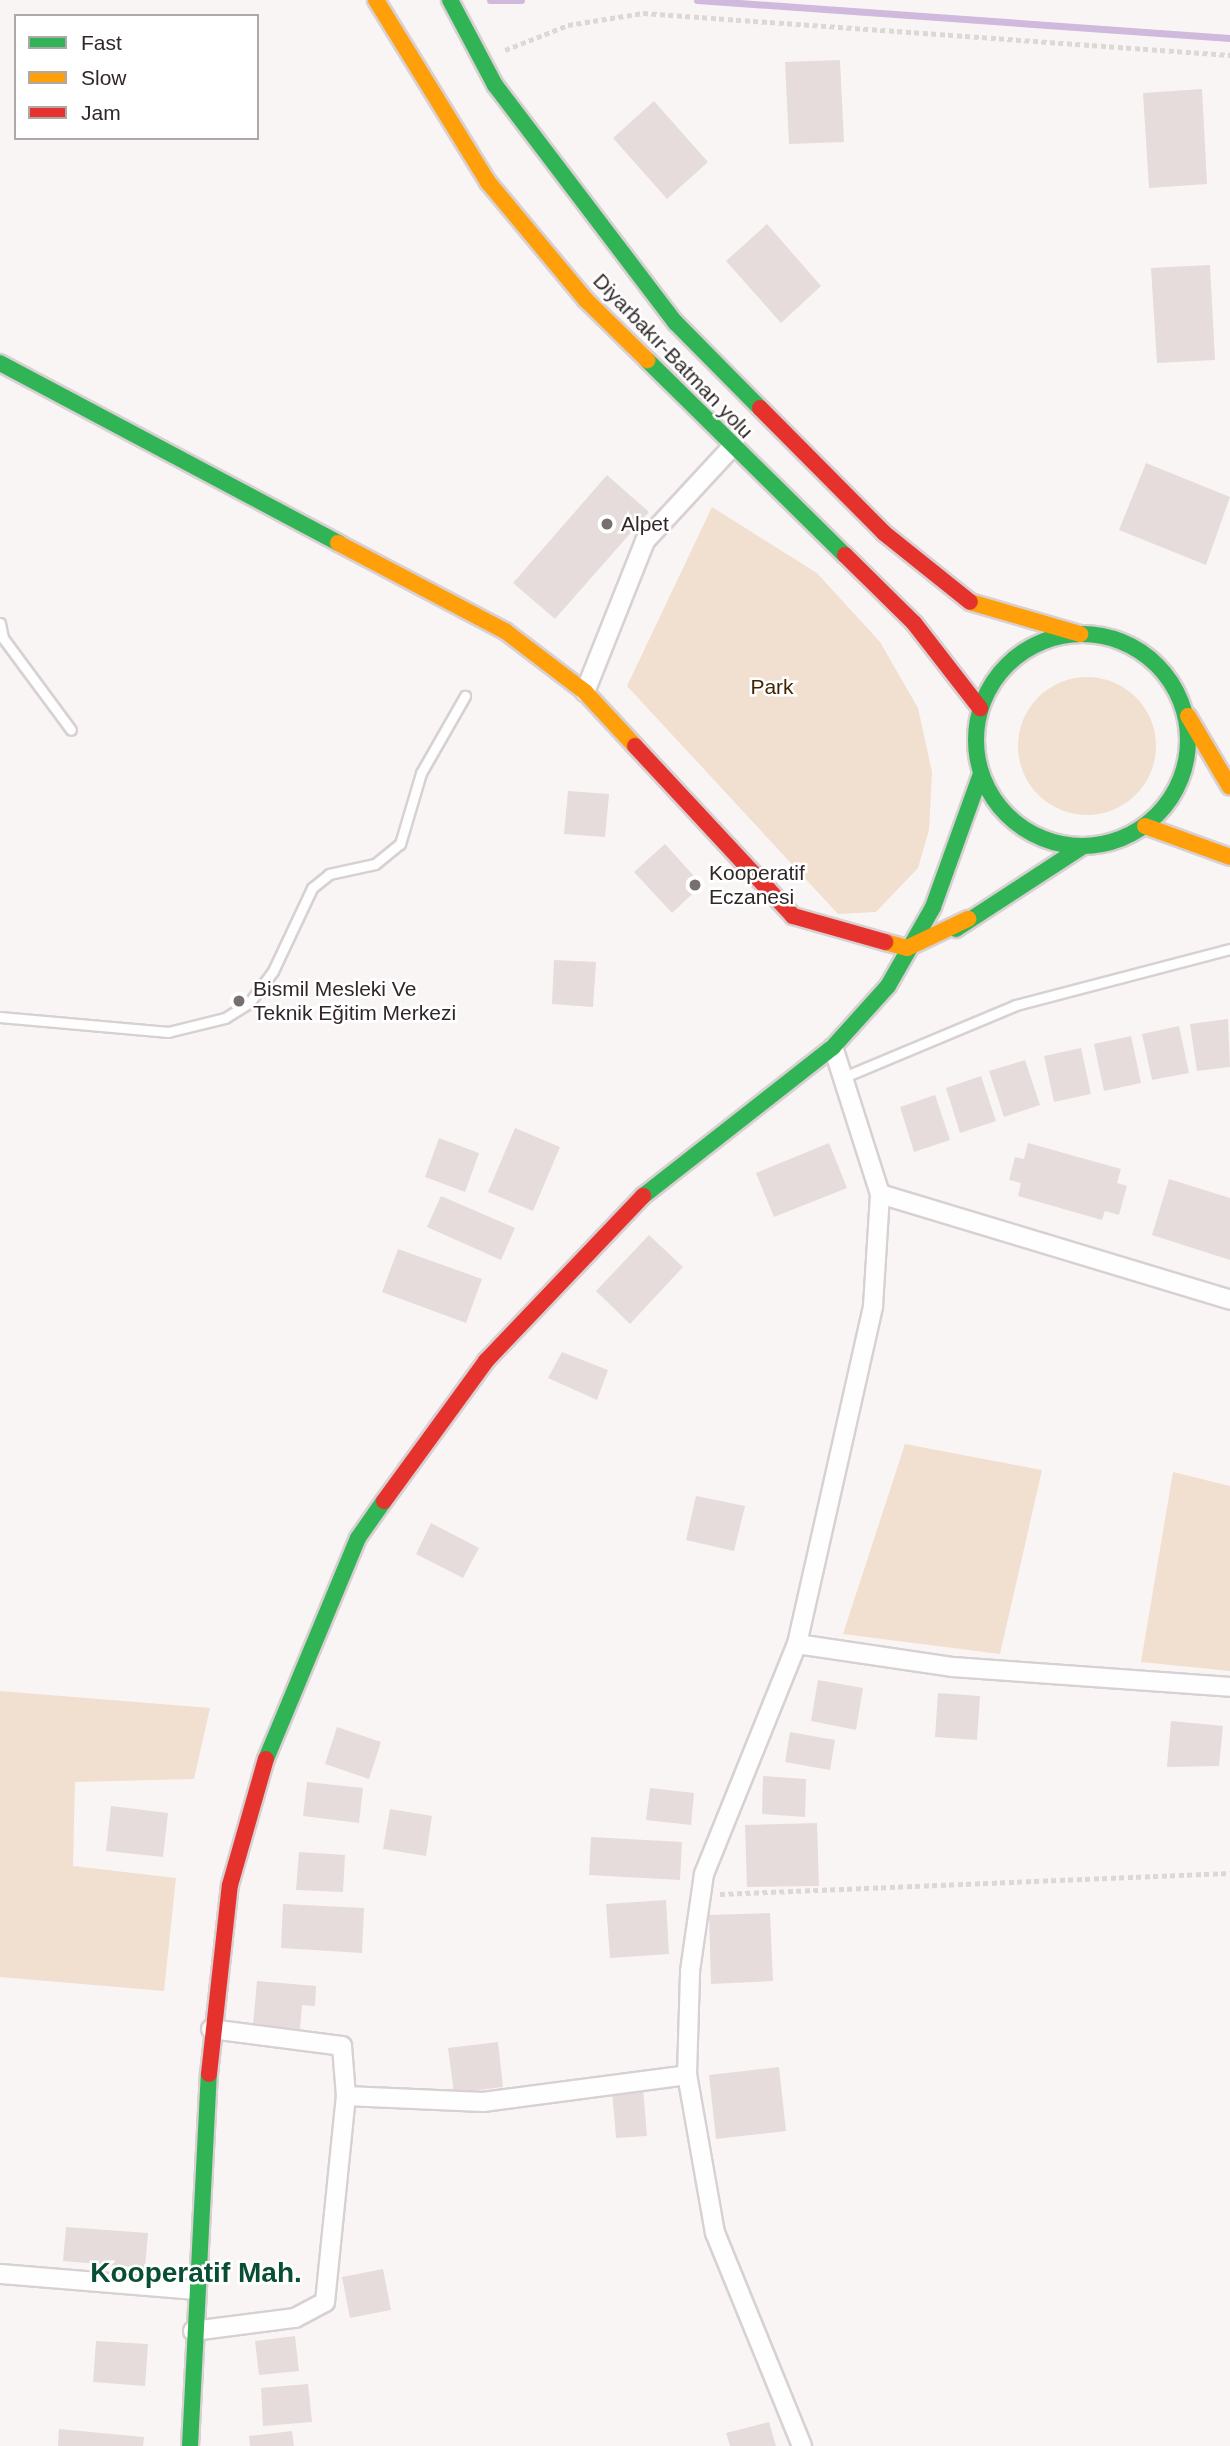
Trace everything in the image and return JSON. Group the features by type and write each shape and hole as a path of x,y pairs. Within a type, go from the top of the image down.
{"main road":[{"name":"Diyarbakır-Batman yolu","path":"376,0 488,182 586,300 732,447 915,623 980,708"},
{"name":"Diyarbakır-Batman yolu","path":"450,0 483,62 675,322 884,533 977,608 1080,634"},
{"path":"0,363 505,631 585,692 793,916 907,948 968,919 1083,847"},
{"path":"1182,706 1188,739 1183,772 1168,802 1145,826 1116,841 1083,847 1050,842 1020,827 996,803 981,774 975,741 980,708 995,678 1018,654 1048,639 1080,634 1114,639 1143,653 1167,677 1230,787"},
{"path":"888,986 907,948 933,907 981,774"},
{"path":"1145,826 1230,857"},
{"path":"190,2446 193,2290 211,2028 230,1885 271,1741 358,1538 486,1361 567,1270 662,1177 833,1048 888,986 968,919"}],"street":[{"path":"585,692 645,541 732,447"},
{"path":"802,2446 715,2233 687,2074 690,1971 701,1894 745,1765 797,1644 873,1306 880,1194 833,1048"},
{"path":"880,1194 1230,1300"},
{"path":"797,1644 953,1667 1230,1687"},
{"path":"192,2331 295,2318 326,2302 346,2096 342,2046 211,2028"},
{"path":"346,2096 484,2102 687,2074"},
{"path":"0,2274 193,2290"}],"lane":[{"path":"0,623 2,639 71,730"},
{"path":"0,1017 168,1031 215,1021 249,1003 273,971 312,888 329,874 375,864 400,844 421,773 465,696"},
{"path":"844,1077 1016,1005 1230,948"}],"path":[{"path":"483,62 542,33 643,13 1230,55"},
{"path":"701,1894 815,1895 1230,1872"}],"green space":[{"name":"Park","path":"712,507 817,573 880,642 918,708 932,772 929,830 918,868 876,912 838,914 627,686"},
{"path":"1087,677 1114,682 1136,697 1151,719 1156,746 1151,773 1136,795 1114,810 1087,815 1060,810 1038,795 1023,773 1018,746 1023,719 1038,697 1060,682"},
{"path":"905,1444 1042,1470 1000,1654 843,1634"},
{"path":"1173,1472 1230,1486 1230,1671 1141,1662"},
{"path":"0,1691 210,1708 194,1779 75,1782 73,1866 176,1878 164,1991 0,1977"}],"building":[{"path":"840,60 844,142 789,144 785,62"},
{"path":"1202,89 1207,184 1149,188 1143,93"},
{"path":"654,101 708,162 667,199 613,138"},
{"path":"767,224 821,286 781,323 726,261"},
{"path":"1210,265 1215,360 1157,363 1151,268"},
{"path":"1146,463 1230,497 1206,565 1119,530"},
{"path":"607,475 649,512 555,619 513,583"},
{"path":"568,791 609,794 605,837 564,834"},
{"path":"665,844 702,885 672,913 634,872"},
{"path":"554,960 596,962 593,1007 552,1004"},
{"path":"1228,1019 1230,1067 1197,1071 1190,1024"},
{"path":"1179,1026 1189,1073 1152,1080 1142,1034"},
{"path":"1131,1036 1141,1083 1104,1091 1094,1044"},
{"path":"1081,1048 1091,1094 1054,1102 1044,1056"},
{"path":"1025,1060 1040,1105 1004,1117 989,1071"},
{"path":"981,1076 996,1121 960,1133 946,1088"},
{"path":"935,1095 950,1140 914,1152 900,1107"},
{"path":"515,1128 560,1147 533,1211 488,1192"},
{"path":"439,1138 479,1153 465,1192 425,1177"},
{"path":"829,1143 847,1188 774,1217 756,1173"},
{"path":"1028,1143 1121,1169 1117,1183 1127,1186 1119,1215 1105,1211 1102,1220 1018,1196 1021,1183 1009,1180 1015,1157 1024,1159"},
{"path":"1169,1179 1230,1198 1230,1260 1152,1235"},
{"path":"441,1196 515,1228 501,1260 427,1227"},
{"path":"649,1235 683,1267 630,1324 596,1291"},
{"path":"398,1249 482,1279 466,1323 382,1292"},
{"path":"562,1352 608,1370 597,1400 548,1378"},
{"path":"696,1496 745,1506 734,1551 686,1540"},
{"path":"431,1523 479,1548 463,1578 416,1554"},
{"path":"818,1680 863,1688 856,1730 811,1721"},
{"path":"938,1693 980,1696 977,1740 935,1737"},
{"path":"1171,1721 1223,1726 1219,1766 1167,1767"},
{"path":"337,1727 381,1742 369,1779 325,1764"},
{"path":"790,1732 835,1740 830,1770 785,1762"},
{"path":"763,1776 806,1779 805,1817 762,1814"},
{"path":"307,1782 363,1788 359,1823 303,1816"},
{"path":"650,1788 694,1793 691,1825 646,1820"},
{"path":"111,1806 168,1813 163,1857 106,1851"},
{"path":"390,1809 432,1816 426,1856 383,1849"},
{"path":"817,1823 819,1886 747,1887 745,1825"},
{"path":"591,1837 682,1842 680,1880 589,1875"},
{"path":"299,1852 345,1855 343,1892 296,1890"},
{"path":"666,1900 669,1954 610,1958 606,1904"},
{"path":"283,1904 364,1908 362,1953 281,1948"},
{"path":"770,1913 773,1981 711,1984 709,1915"},
{"path":"257,1981 316,1986 315,2006 302,2005 300,2029 253,2025"},
{"path":"498,2042 503,2087 454,2093 448,2048"},
{"path":"779,2067 786,2131 716,2139 709,2075"},
{"path":"643,2088 647,2136 616,2138 612,2091"},
{"path":"66,2227 148,2233 145,2268 63,2261"},
{"path":"383,2269 391,2310 350,2318 342,2277"},
{"path":"295,2336 299,2371 259,2375 255,2341"},
{"path":"96,2341 148,2344 145,2386 93,2382"},
{"path":"308,2384 312,2422 263,2426 261,2388"},
{"path":"769,2422 776,2446 730,2446 726,2433"},
{"path":"59,2429 144,2437 143,2446 58,2446"},
{"path":"292,2431 294,2446 250,2446 249,2436"}],"waterway":[{"path":"490,0 521,0"},
{"path":"697,0 1230,38"}],"traffic: fast":[{"path":"450,0 495,85 675,322 760,408"},
{"path":"647,360 845,555"},
{"path":"0,363 338,543"},
{"path":"1082,634 1122,643 1141,652 1157,665 1170,681 1179,700 1188,740 1179,780 1170,799 1157,815 1141,828 1122,837 1082,846 1042,837 1023,828 1007,815 994,799 985,780 976,740 985,700 994,681 1007,665 1023,652 1042,643 1082,634"},
{"path":"643,1196 833,1047 888,986 933,907 981,774"},
{"path":"956,929 1082,847"},
{"path":"266,1759 358,1538 384,1501"},
{"path":"190,2446 209,2074"}],"traffic: slow":[{"path":"376,0 488,182 586,300 647,360"},
{"path":"338,543 505,631 585,692 635,746"},
{"path":"970,602 1080,634"},
{"path":"1188,716 1230,787"},
{"path":"1145,826 1230,857"},
{"path":"885,942 907,948 968,919"}],"traffic: jam":[{"path":"760,408 884,533 970,602"},
{"path":"845,555 914,623 980,708"},
{"path":"635,746 793,916 885,942"},
{"path":"384,1501 486,1361 643,1196"},
{"path":"209,2074 230,1885 266,1759"}],"place":[{"name":"Alpet","path":"607,524"},
{"name":"Kooperatif Eczanesi","path":"695,885"},
{"name":"Bismil Mesleki Ve Teknik Eğitim Merkezi","path":"239,1001"}],"district":[{"name":"Kooperatif Mah.","path":"196,2273"}]}
